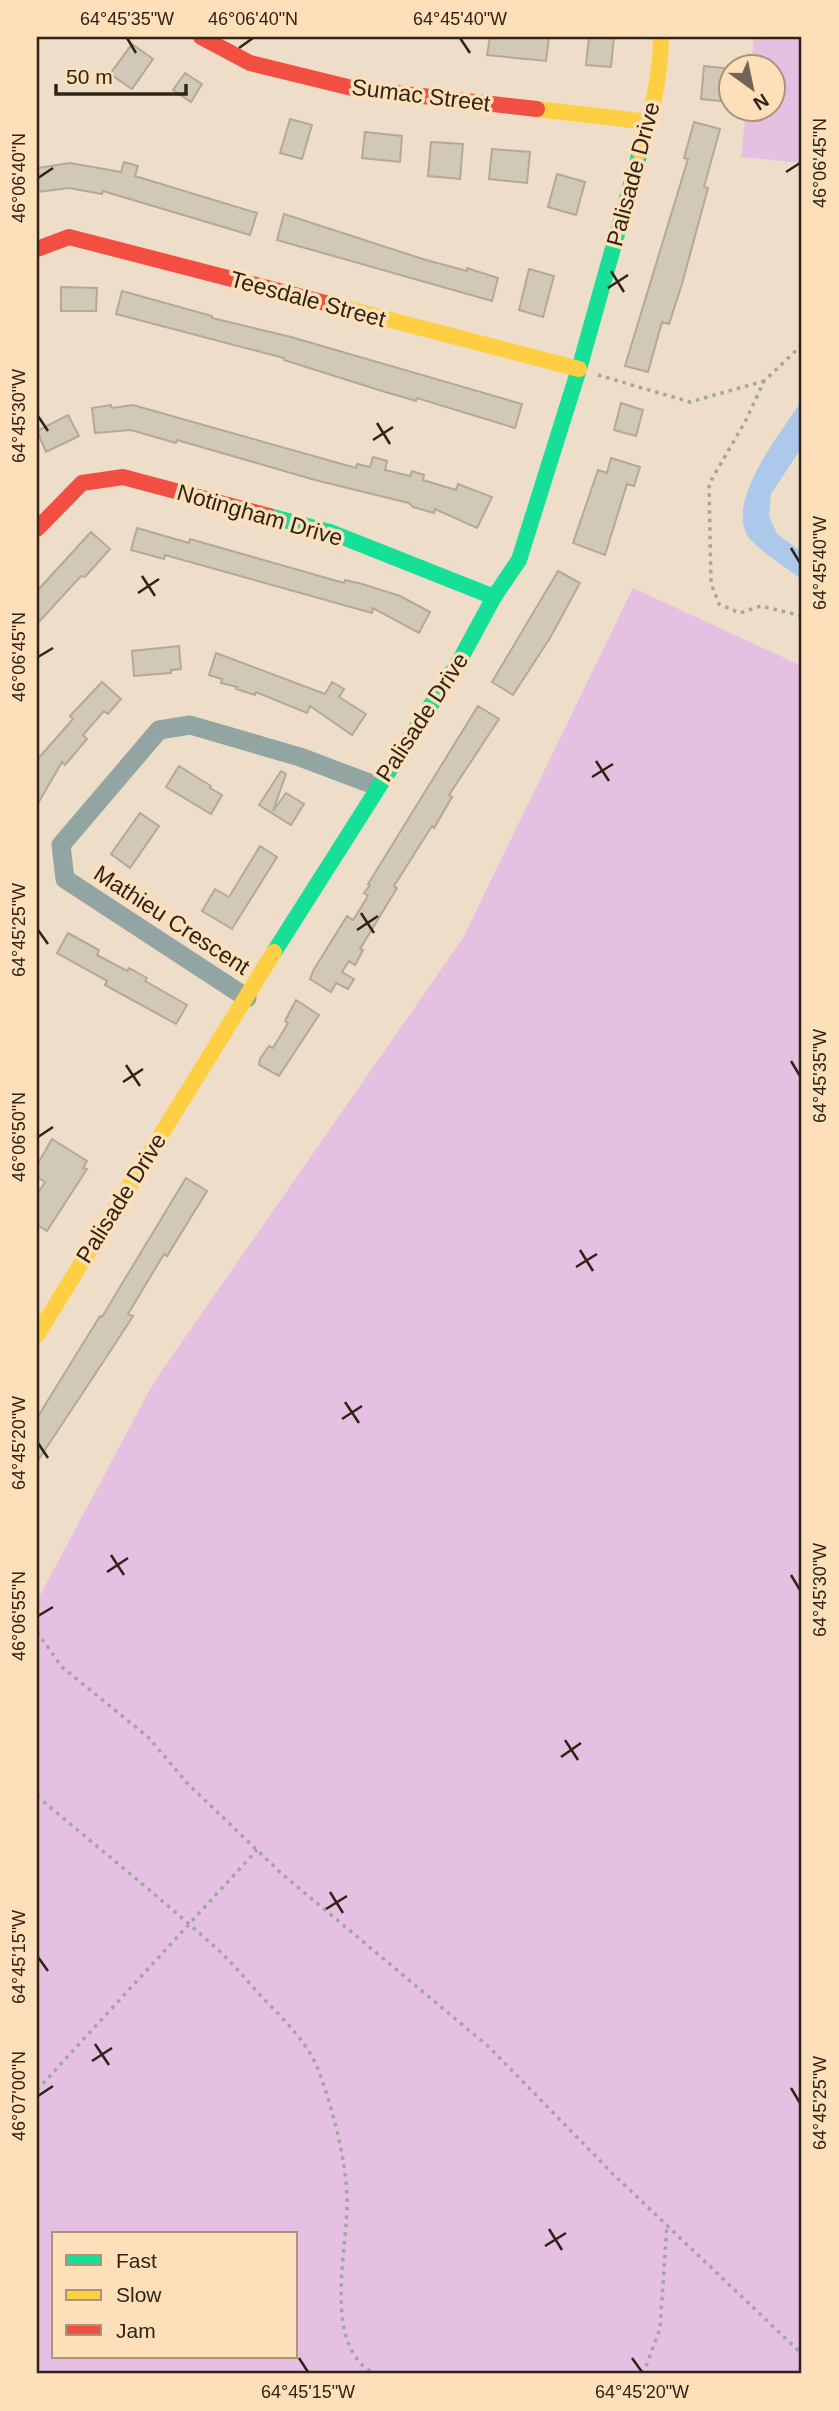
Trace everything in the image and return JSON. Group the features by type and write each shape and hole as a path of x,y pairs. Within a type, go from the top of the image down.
{"street":[{"name":"Sumac Street","path":"201,37 250,63 352,88 649,122"},
{"name":"Palisade Drive","path":"37,1335 377,786 462,656 494,597 519,560 579,369 649,122 661,60 661,37"},
{"name":"Teesdale Street","path":"37,249 69,237 579,369"},
{"name":"Notingham Drive","path":"37,529 82,483 123,477 330,532 494,597"},
{"name":"Mathieu Crescent","path":"247,998 65,879 61,845 159,730 180,726 190,725 300,757 377,786"}],"path":[{"path":"802,345 764,381 746,420 709,484 710,583 719,604 740,613 761,607 802,616"},
{"path":"579,369 690,402 764,381"},
{"path":"37,1632 62,1667 148,1737 188,1784 281,1873 489,2047 614,2175 802,2354"},
{"path":"37,1796 216,1948 293,2029 307,2048 321,2075 341,2150 347,2196 341,2315 345,2335 354,2356 375,2374"},
{"path":"37,2090 257,1850"},
{"path":"643,2374 660,2329 667,2224"}],"shaded area":[{"path":"754,37 802,37 802,163 741,157 745,122 786,122 786,52 752,52"},
{"path":"633,588 802,666 802,2374 37,2374 37,1981 41,1976 37,1971 37,1601 154,1382 463,938"}],"water":[{"path":"802,400 802,447 771,494 769,516 777,534 802,552 802,580 751,540 743,520 744,502 759,465"}],"building":[{"path":"490,37 549,37 546,61 487,55"},
{"path":"589,37 614,37 611,67 586,65"},
{"path":"132,44 153,59 132,89 110,74"},
{"path":"704,66 716,67 716,101 701,99"},
{"path":"185,73 202,84 191,102 173,90"},
{"path":"290,119 312,125 302,159 280,153"},
{"path":"694,122 720,129 704,187 708,188 682,284 669,324 662,322 648,372 625,366 688,159 684,158"},
{"path":"365,132 402,136 400,162 362,158"},
{"path":"431,142 463,144 460,179 428,176"},
{"path":"492,149 530,152 527,183 489,179"},
{"path":"124,162 138,166 135,176 257,213 250,235 103,191 102,194 69,188 37,192 37,168 70,163 121,172"},
{"path":"557,174 585,182 576,215 548,207"},
{"path":"284,214 426,260 467,271 467,268 498,278 492,301 277,240"},
{"path":"529,269 554,276 543,317 519,310"},
{"path":"61,287 97,288 96,311 61,311"},
{"path":"122,291 522,404 515,428 417,398 416,401 382,391 284,358 116,314"},
{"path":"621,403 643,410 636,436 614,430"},
{"path":"111,405 112,408 133,405 356,468 357,464 370,467 373,457 387,461 385,470 410,476 412,471 424,475 423,480 456,490 458,484 492,497 477,528 435,509 434,513 413,507 409,503 315,480 177,440 176,443 131,430 95,433 92,408"},
{"path":"68,415 79,436 46,452 37,431"},
{"path":"611,458 640,467 634,486 627,484 605,555 573,543 598,470 607,473"},
{"path":"137,528 189,543 190,539 344,583 345,580 362,584 400,596 430,612 419,633 373,608 372,613 165,555 164,559 131,550"},
{"path":"91,532 110,549 37,624 37,591"},
{"path":"558,571 580,583 550,638 513,695 492,682"},
{"path":"179,646 181,669 171,670 171,673 134,676 132,651"},
{"path":"216,653 325,694 332,682 344,689 339,697 366,714 352,735 310,706 307,713 256,692 255,695 221,683 222,679 209,675"},
{"path":"102,682 121,699 108,714 104,711 83,735 87,739 65,765 62,762 37,805 37,760 73,719 70,716"},
{"path":"478,706 499,719 449,795 452,797 434,828 432,826 394,886 397,888 360,949 363,950 355,965 349,961 342,972 354,979 348,989 336,983 331,992 310,979 313,971 347,916 353,920 368,896 364,893 370,885 368,884"},
{"path":"179,766 222,795 211,814 166,787"},
{"path":"281,771 286,774 273,811 286,793 304,804 291,825 259,805"},
{"path":"140,813 159,826 130,868 111,854"},
{"path":"260,846 277,857 232,929 202,911 215,889 229,897"},
{"path":"68,933 99,950 97,955 147,978 145,981 187,1005 176,1024 105,985 107,981 57,953"},
{"path":"296,1000 319,1015 279,1076 259,1065 260,1059 269,1046 273,1048 288,1023 285,1021"},
{"path":"52,1139 87,1161 83,1168 87,1169 47,1231 37,1225 37,1195 45,1182 37,1177 37,1165"},
{"path":"186,1178 207,1191 167,1256 164,1254 128,1314 133,1316 37,1462 37,1418"}],"traffic: fast":[{"path":"274,952 462,656 494,597 519,560 579,369 640,152"},
{"path":"269,516 330,532 494,597"}],"traffic: slow":[{"path":"640,152 655,95 661,37"},
{"path":"537,109 649,122"},
{"path":"337,306 579,369"},
{"path":"37,1335 274,952"}],"traffic: jam":[{"path":"201,37 250,63 352,88 537,109"},
{"path":"37,249 69,237 337,306"},
{"path":"37,529 82,483 123,477 269,516"}]}
